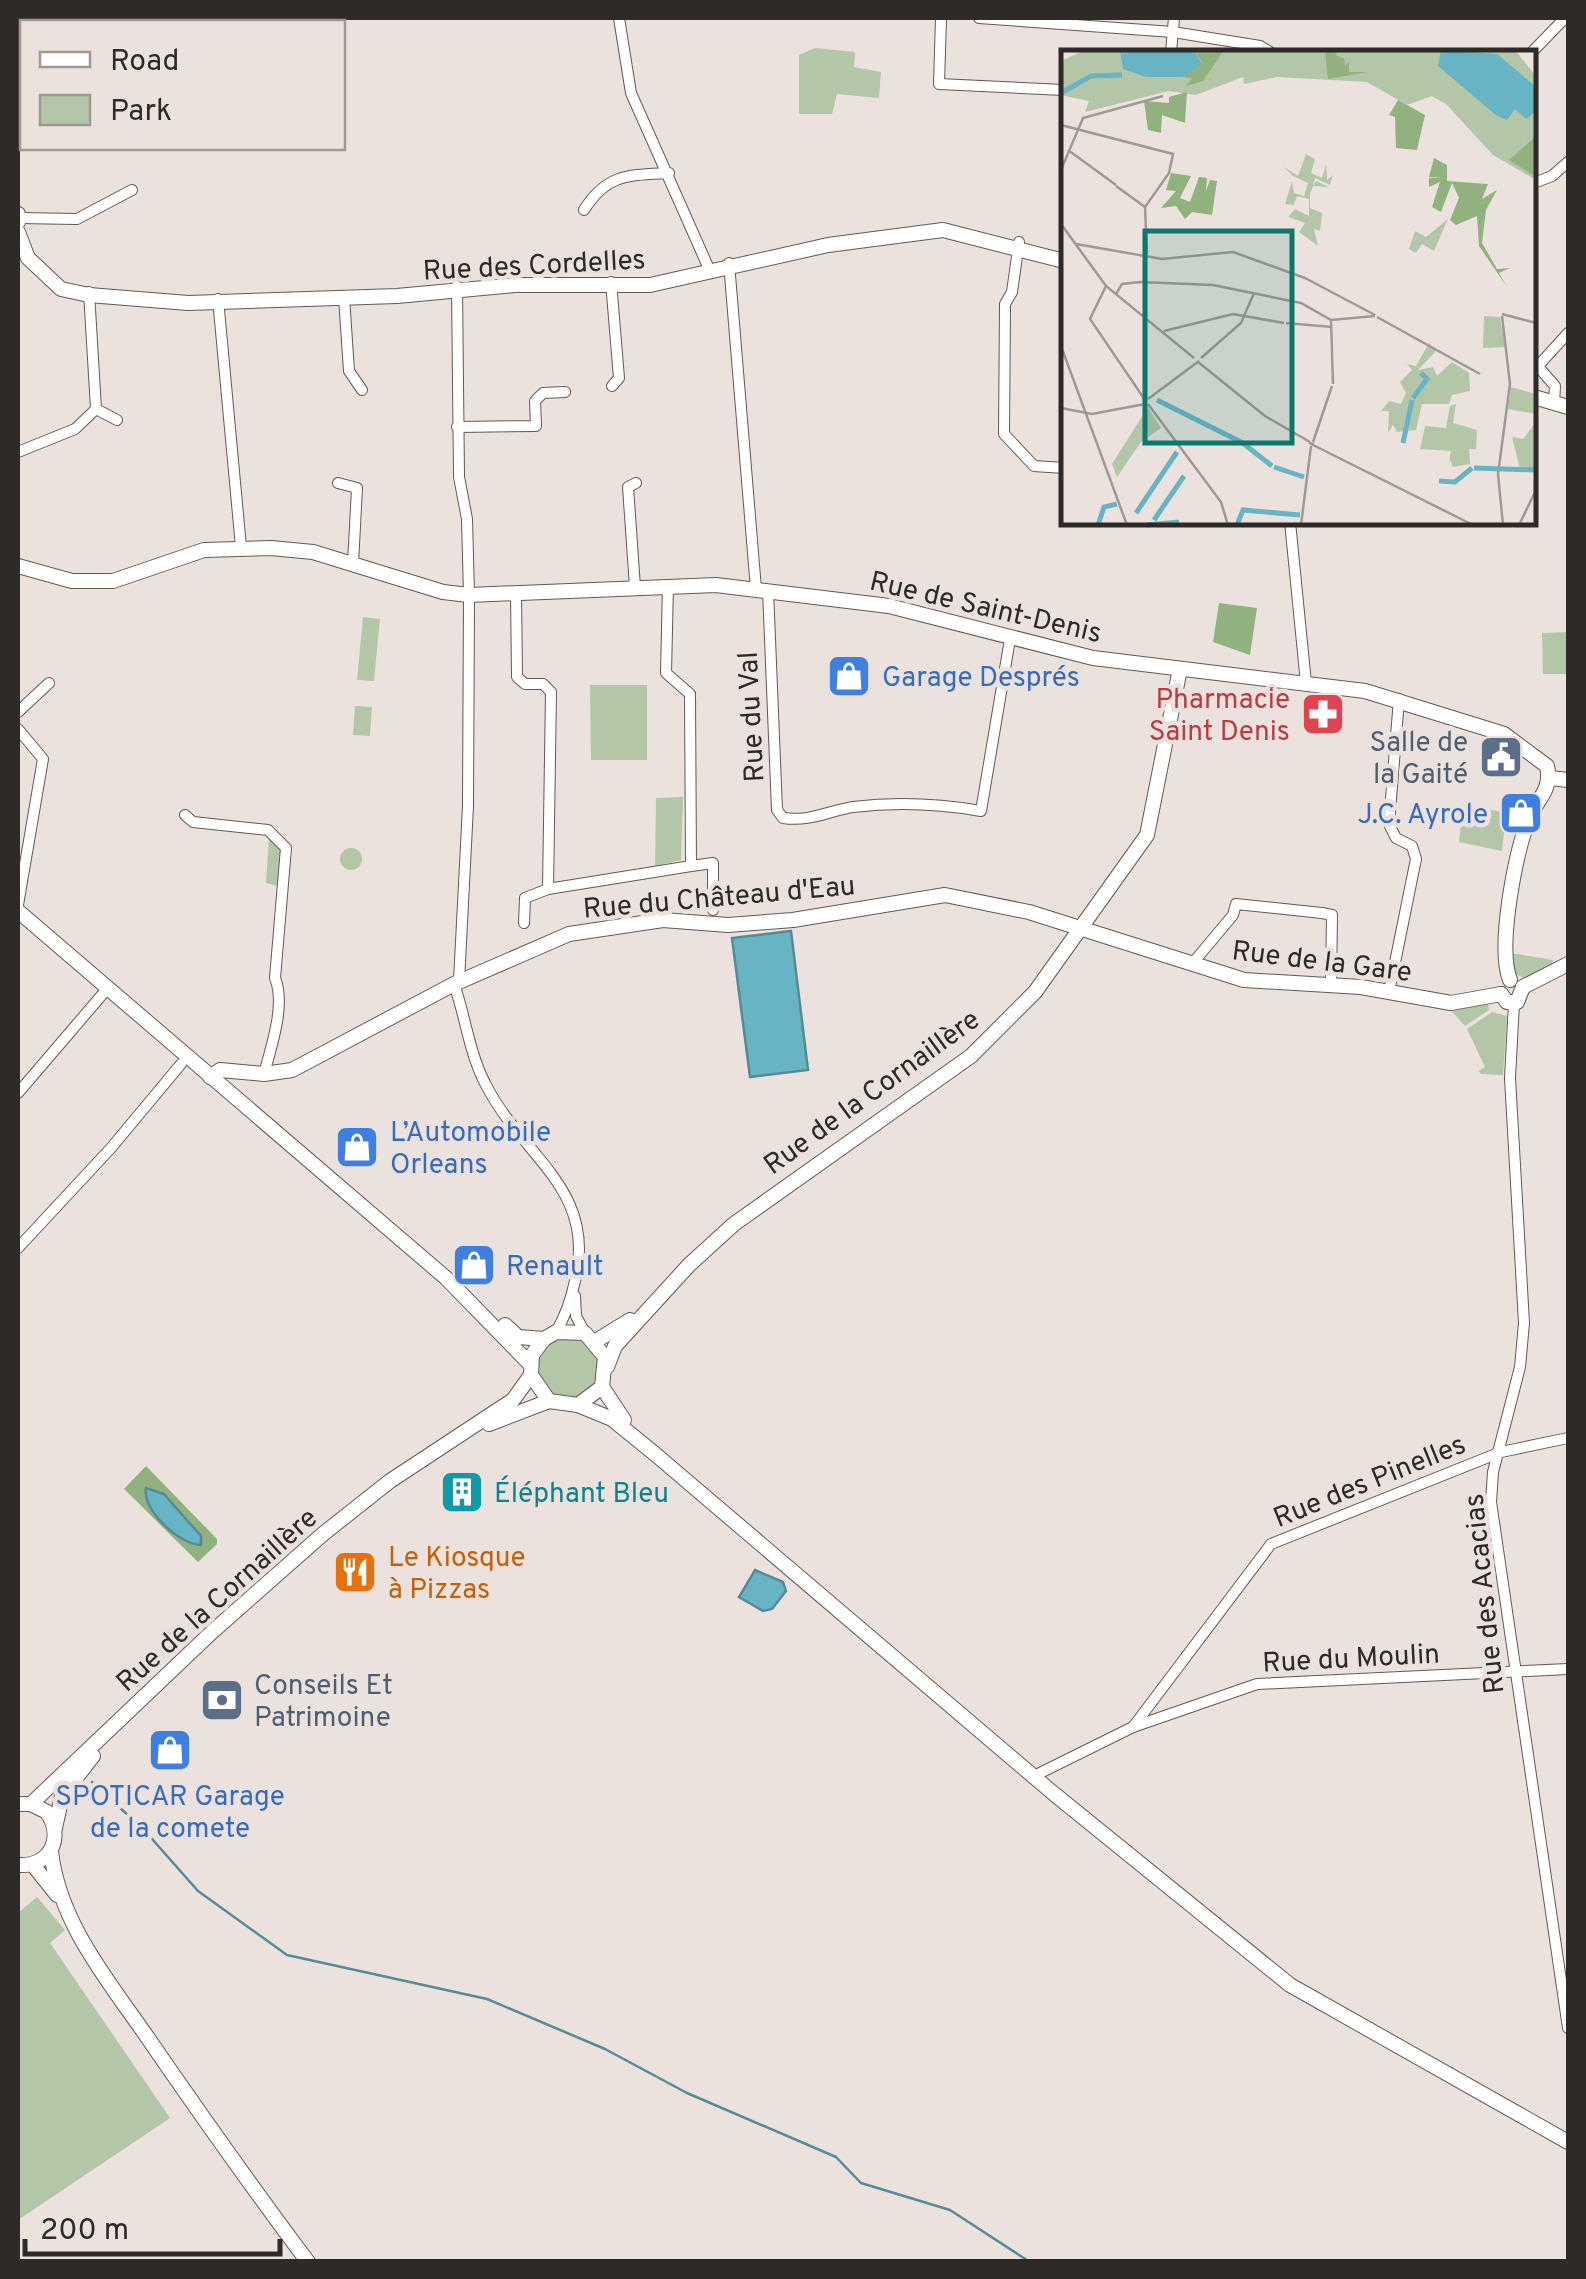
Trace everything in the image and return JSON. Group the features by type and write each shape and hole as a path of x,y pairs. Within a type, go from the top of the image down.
{"street":[{"path":"619,18 631,93 710,272"},
{"path":"941,18 939,84 1061,90"},
{"path":"980,18 1173,32 1267,50"},
{"path":"1171,50 1174,18"},
{"path":"1534,50 1565,18"},
{"path":"1536,182 1552,176 1568,162"},
{"path":"584,210 592,197 620,176 669,173"},
{"path":"18,229 78,219 132,190"},
{"name":"Rue des Cordelles","path":"18,229 50,281 89,293 218,301 516,285 650,284 828,245 943,230 1018,245 1061,260"},
{"path":"1018,245 1012,292 1005,304 1004,434 1034,466 1061,468"},
{"path":"730,265 762,590"},
{"path":"611,283 619,378 612,386"},
{"path":"456,289 458,427 468,595 468,806 456,982 484,1083 575,1212 582,1247 566,1315 527,1357"},
{"path":"18,452 75,429 96,409 89,293"},
{"path":"344,297 349,371 362,390"},
{"path":"218,301 241,547"},
{"path":"1561,405 1555,386 1536,364 1568,333"},
{"path":"458,427 536,426 535,401 543,393 565,392"},
{"path":"1536,398 1561,405"},
{"path":"96,409 117,420"},
{"path":"338,483 357,488 354,564"},
{"path":"636,483 628,487 636,587"},
{"path":"1290,525 1306,682"},
{"name":"Rue de Saint-Denis","path":"18,566 72,582 113,581 204,550 241,547 313,552 443,592 468,595 668,586 762,590 914,610 1010,639 1093,658 1306,682 1399,700 1517,740 1545,762 1550,778"},
{"path":"668,586 666,674 690,694 691,866"},
{"name":"Rue du Val","path":"762,590 775,722 777,810 783,818 819,818 854,807 928,805 981,810 1010,639"},
{"path":"516,593 518,677 525,684 544,684 551,692 548,888"},
{"name":"Rue de la Cornaillère","path":"590,1337 614,1333 769,1196 983,1046 1035,992 1146,835 1180,669"},
{"path":"18,712 48,683"},
{"path":"1389,992 1416,859 1412,846 1396,838 1390,824 1399,700"},
{"path":"18,728 43,759 18,908 486,1315 527,1357 549,1401 578,1405 612,1419 1034,1776 1290,1985 1568,2142"},
{"path":"1517,984 1504,963 1525,828 1550,778 1568,780"},
{"path":"185,815 193,822 268,830 286,848 273,1043 264,1074"},
{"path":"524,924 525,898 548,888 712,862 712,910"},
{"name":"Rue du Château d'Eau","path":"210,1078 220,1070 264,1074 292,1070 456,982 569,934 619,924 793,920 946,896 972,897 1082,929"},
{"path":"1192,964 1233,916 1236,904 1332,915 1331,984"},
{"name":"Rue de la Gare","path":"1082,929 1244,980 1331,984 1462,1003 1508,998"},
{"path":"1508,998 1517,984 1568,964"},
{"path":"18,1093 108,989"},
{"name":"Rue des Pinelles","path":"1133,1727 1271,1544 1501,1452 1520,1367 1524,1323 1508,998"},
{"path":"18,1248 111,1148 181,1064"},
{"name":"Rue de la Cornaillère","path":"602,1387 615,1346 686,1268"},
{"path":"576,1278 576,1316 607,1367"},
{"path":"550,1335 590,1337"},
{"name":"Rue de la Cornaillère","path":"24,1804 102,1738 212,1632 323,1534 390,1481 513,1400 527,1357 550,1335"},
{"path":"578,1405 602,1387 610,1406 655,1454"},
{"name":"Rue de la Cornaillère","path":"464,1433 549,1401"},
{"path":"1501,1452 1568,1438"},
{"name":"Rue des Acacias","path":"1501,1452 1493,1472 1491,1502 1568,2028"},
{"name":"Rue du Moulin","path":"1034,1776 1133,1727 1257,1684 1568,1669"},
{"name":"Rue de la Cornaillère","path":"51,1851 62,1796 102,1738"},
{"path":"24,1804 46,1812 55,1828"},
{"path":"61,1899 25,1865 51,1851 61,1899 96,1962 308,2262"}],"green space":[{"path":"815,48 855,52 854,67 881,72 879,98 837,94 832,114 799,114 799,55"},
{"path":"1219,603 1257,608 1250,655 1213,642"},
{"path":"363,617 380,619 374,681 357,680"},
{"path":"1568,632 1568,674 1543,674 1542,633"},
{"path":"590,685 647,685 647,760 591,760"},
{"path":"355,706 372,707 370,736 353,735"},
{"path":"683,797 681,860 655,866 656,798"},
{"path":"1463,804 1506,813 1502,851 1459,842"},
{"path":"269,837 281,851 277,886 266,883"},
{"path":"351,848 359,851 359,867 351,870 343,867 340,859 343,851"},
{"path":"1511,953 1553,960 1552,966 1525,979 1514,973"},
{"path":"1488,1004 1489,1010 1465,1026 1449,1008"},
{"path":"1492,1012 1507,1016 1503,1075 1481,1074 1479,1071 1485,1067 1467,1029"},
{"path":"568,1336 590,1345 599,1367 590,1389 568,1398 546,1389 537,1367 546,1345"},
{"path":"146,1466 217,1539 217,1544 198,1562 124,1489"},
{"path":"37,1897 65,1930 50,1943 170,2118 18,2220 18,1913"}],"water":[{"path":"791,931 808,1070 750,1077 732,938"},
{"path":"146,1488 164,1494 201,1536 201,1545 182,1539 163,1524 150,1506"},
{"path":"755,1570 783,1582 786,1591 772,1609 763,1611 739,1597"}],"waterway":[{"path":"92,1782 145,1831 198,1891 287,1955 487,1999 605,2049 687,2093 836,2157 861,2183 950,2210 1030,2262"}],"place":[{"name":"Garage Després","path":"849,676"},
{"name":"Pharmacie Saint Denis","path":"1323,714"},
{"name":"Salle de la Gaité","path":"1501,757"},
{"name":"J.C. Ayrole","path":"1521,813"},
{"name":"L’Automobile Orleans","path":"357,1147"},
{"name":"Renault","path":"474,1265"},
{"name":"Éléphant Bleu","path":"462,1492"},
{"name":"Le Kiosque à Pizzas","path":"355,1572"},
{"name":"Conseils Et Patrimoine","path":"222,1700"},
{"name":"SPOTICAR Garage de la comete","path":"170,1750"}]}
